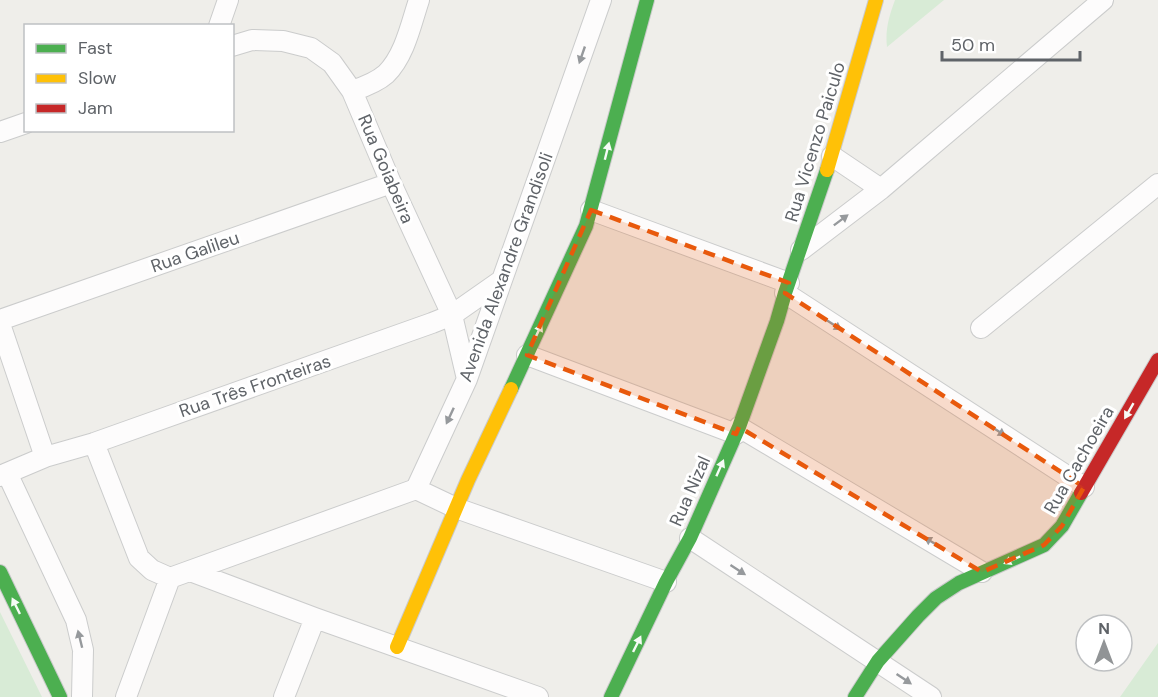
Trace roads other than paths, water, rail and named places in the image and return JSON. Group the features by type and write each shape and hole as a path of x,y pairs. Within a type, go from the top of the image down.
{"street":[{"path":"220,24 228,0"},
{"path":"352,91 371,84 386,74 396,61 419,0"},
{"name":"Avenida Alexandre Grandisoli","path":"416,489 467,379 601,0"},
{"path":"397,647 456,508 586,226 647,0"},
{"name":"Rua Vicenzo Paiculo","path":"787,288 832,156 876,0"},
{"path":"801,250 881,189 1103,0"},
{"name":"Rua Goiabeira","path":"234,45 252,40 283,41 311,48 332,63 352,91 391,183 452,315 467,379"},
{"path":"0,132 24,124"},
{"path":"832,156 881,189"},
{"name":"Rua Galileu","path":"0,322 391,183"},
{"path":"981,328 1158,184"},
{"path":"591,210 787,288 1084,487"},
{"name":"Rua Três Fronteiras","path":"3,474 45,457 94,443 432,323 452,315 502,280"},
{"name":"Rua Nizal","path":"611,697 666,582 690,538 737,430 787,288"},
{"path":"0,322 45,457"},
{"path":"527,355 737,430 982,573"},
{"name":"Rua Cachoeira","path":"855,697 878,661 936,598 959,583 1044,545 1062,526 1158,360"},
{"path":"94,443 139,558 152,570 170,578 416,489 456,508 666,582"},
{"path":"3,474 76,620 83,650 82,697"},
{"path":"690,538 931,697"},
{"path":"190,571 538,697"},
{"path":"0,572 60,697"},
{"path":"126,697 170,578"},
{"path":"284,697 315,618"}]}
